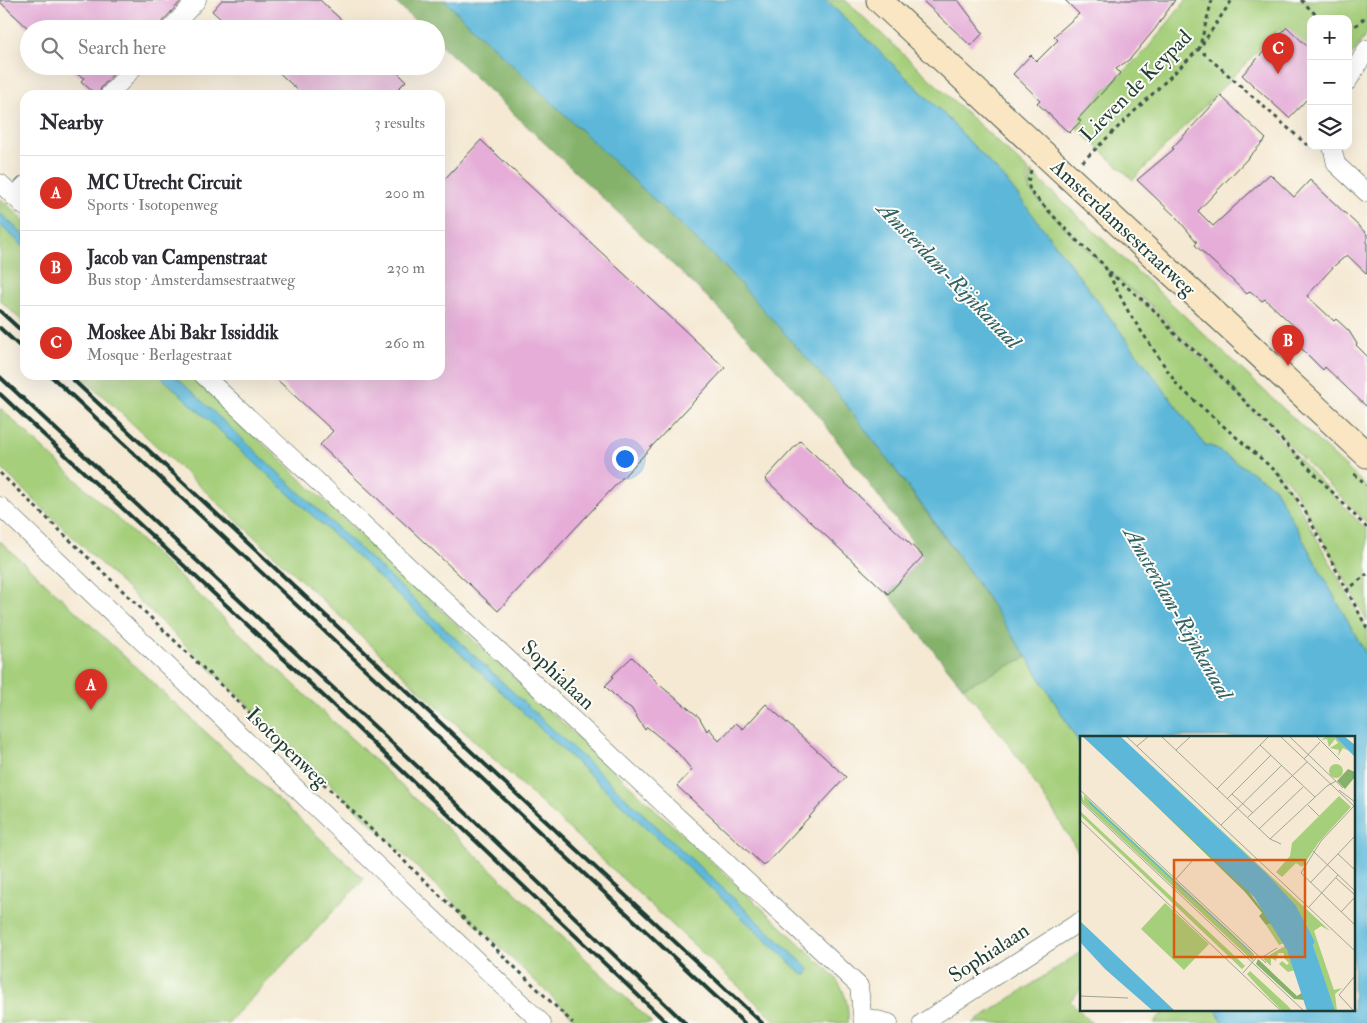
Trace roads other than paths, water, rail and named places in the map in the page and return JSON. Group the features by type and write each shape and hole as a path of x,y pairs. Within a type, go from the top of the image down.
{"main road":[{"name":"Amsterdamsestraatweg","path":"879,0 1068,177 1359,463"}],"street":[{"path":"178,20 197,0"},
{"path":"1352,75 1367,49"},
{"path":"113,90 127,75"},
{"path":"1333,150 1336,164 1367,193"},
{"path":"0,183 20,195"},
{"name":"Sophialaan","path":"208,380 859,986 864,1020 874,1018 889,1023"},
{"name":"Isotopenweg","path":"0,506 542,1023"},
{"name":"Sophialaan","path":"922,1023 1079,922"}],"water":[{"name":"Amsterdam-Rijnkanaal","path":"444,0 826,0 939,109 1005,179 1205,445 1213,447 1274,487 1367,656 1367,1023 1222,1023 1216,1010 1354,1010 1354,736 1080,736 1080,744 1034,668 925,509 835,390 727,269"},
{"path":"0,213 20,231 20,243 0,225"},
{"path":"164,380 179,380 808,968 807,975 802,974 338,539"}],"railway":[{"path":"0,311 20,329"},
{"path":"0,328 20,346"},
{"path":"0,377 419,768 685,1023"},
{"path":"55,380 744,1023"},
{"path":"73,380 762,1023"},
{"path":"0,394 331,703 667,1023"}],"place":[{"name":"Moskee Abi Bakr Issiddik","path":"1278,74"},
{"name":"Jacob van Campenstraat","path":"1288,366"},
{"name":"MC Utrecht Circuit","path":"91,710"}]}
